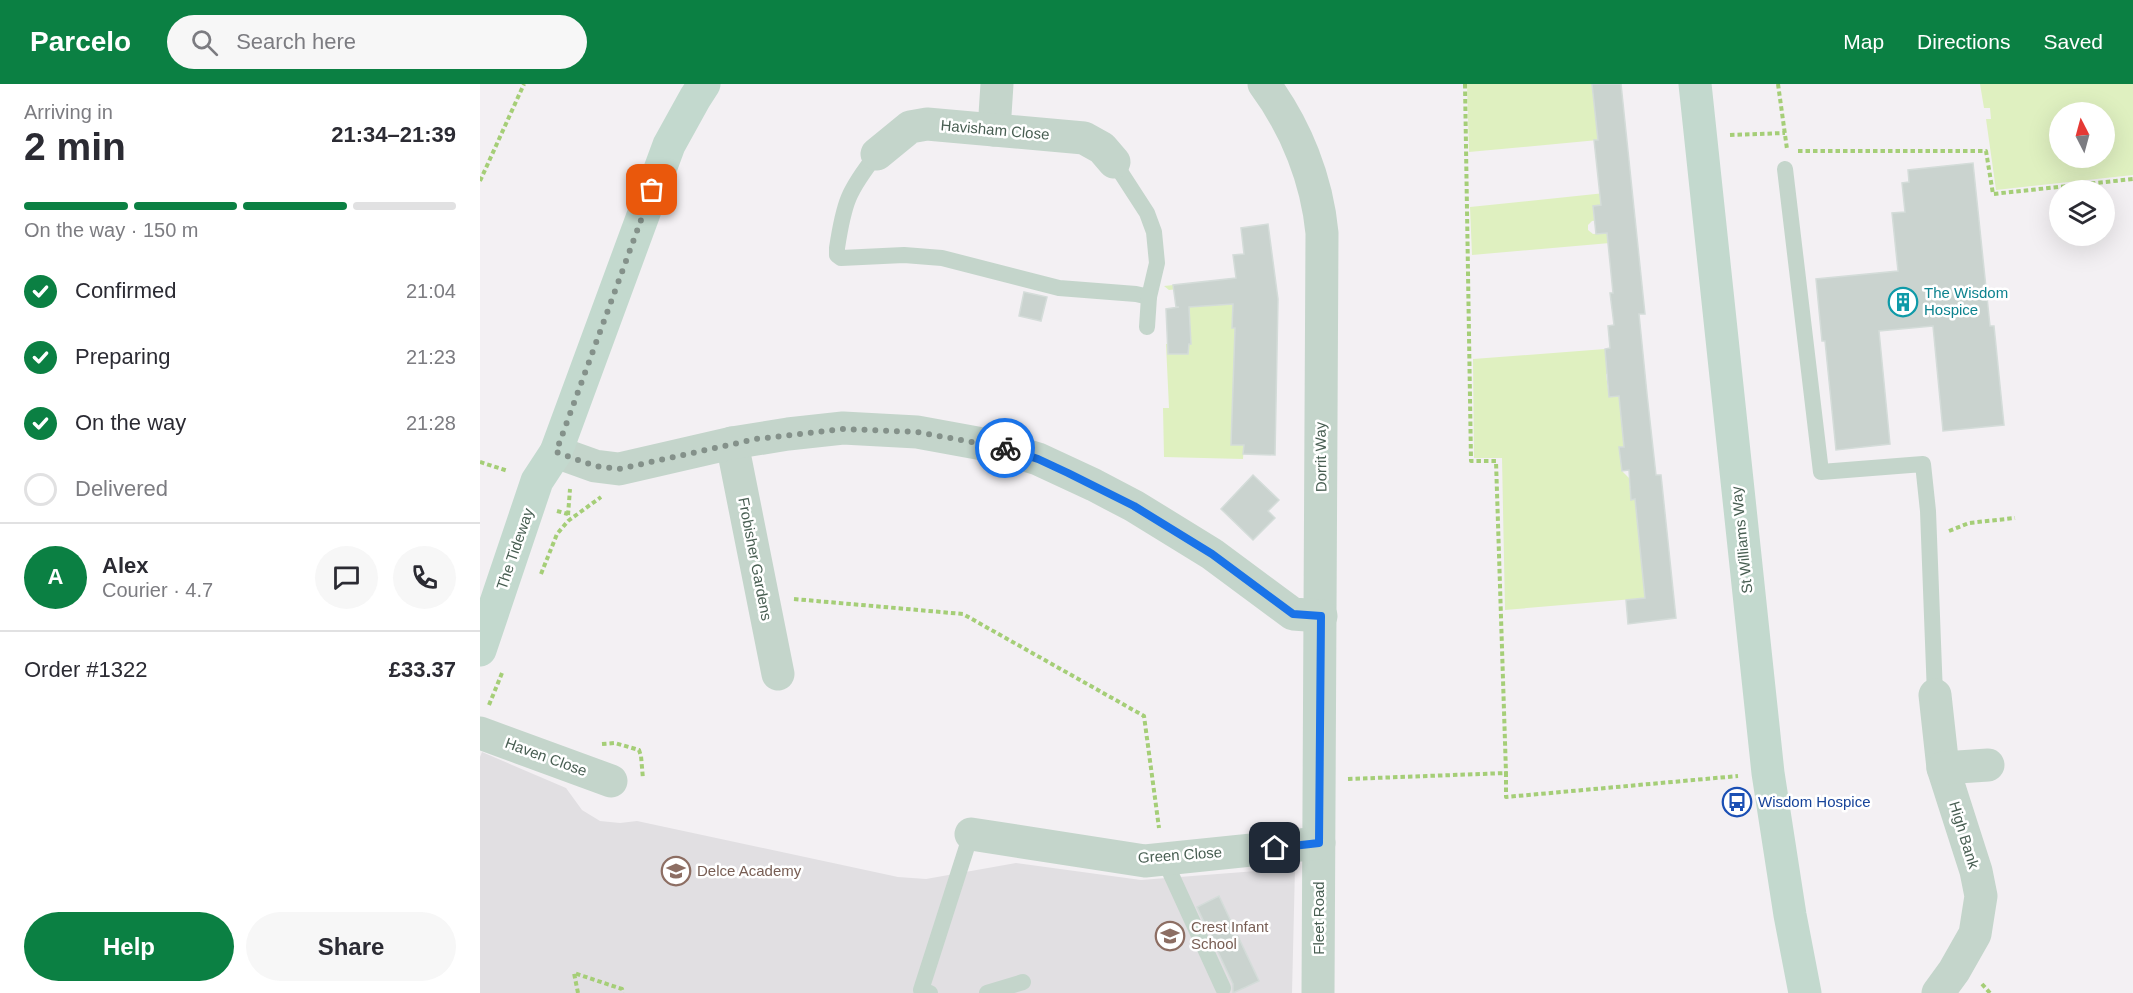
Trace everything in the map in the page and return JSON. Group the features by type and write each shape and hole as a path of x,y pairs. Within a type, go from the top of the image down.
{"street":[{"name":"The Tideway","path":"491,660 537,481 556,452 669,145 704,84"},
{"path":"994,130 997,84"},
{"name":"Dorrit Way","path":"1264,84 1295,134 1311,181 1322,226 1319,843"},
{"name":"St Williams Way","path":"1695,84 1768,773 1788,904 1805,993"},
{"name":"Havisham Close","path":"877,154 901,133 916,124 927,124 1084,138 1095,143 1114,162"},
{"path":"556,452 595,466 619,469 732,443 813,431 869,429 938,436 991,445 1021,453 1094,485 1212,554 1293,614 1321,616"},
{"name":"Frobisher Gardens","path":"732,443 778,674"},
{"name":"High Bank","path":"1935,695 1943,768 1976,871 1981,896 1975,934 1954,986"},
{"name":"Haven Close","path":"483,721 611,781"},
{"path":"1943,768 1988,765"},
{"name":"Green Close","path":"970,834 1145,861 1319,843"},
{"name":"Fleet Road","path":"1318,993 1319,843"}],"lane":[{"path":"877,154 856,180 845,202 837,248 837,255 841,258 904,255 942,258 1059,288 1149,297"},
{"path":"1114,162 1147,213 1154,232 1157,263 1149,297 1147,327"},
{"path":"1785,169 1821,472 1923,464 1928,511 1935,695"},
{"path":"930,993 921,990 970,834"},
{"path":"1164,859 1223,988"},
{"path":"987,993 1023,982"}],"path":[{"path":"480,181 524,84"},
{"path":"1465,84 1471,461 1496,461 1506,797 1741,776"},
{"path":"1778,84 1787,151 1986,151 1993,194 2133,179"},
{"path":"1743,135 1785,134"},
{"path":"537,584 557,534 568,521 589,504 609,494"},
{"path":"1945,531 1954,530 1969,523 2015,518"},
{"path":"762,596 963,614 1144,716 1164,859"},
{"path":"483,721 491,660"},
{"path":"1320,781 1506,773"},
{"path":"578,993 574,973 622,989 623,993"}],"shaded area":[{"name":"Delce Academy","path":"482,752 566,788 582,810 600,821 620,823 637,821 898,877 926,879 1016,863 1141,880 1295,868 1292,993 480,993 480,757"}],"green space":[{"path":"1467,84 1592,84 1598,140 1469,152"},
{"path":"1980,84 2133,84 2133,175 2087,180 2049,180 2049,184 1996,190 1986,119 1991,119 1990,108 1984,108"},
{"path":"1605,193 1607,205 1593,207 1594,219 1607,219 1592,221 1588,225 1588,230 1593,234 1609,233 1610,243 1472,255 1470,207"},
{"path":"1233,279 1246,310 1233,310 1232,328 1245,328 1231,445 1244,445 1243,459 1164,457 1163,408 1169,408 1166,344 1169,344 1197,287 1169,290 1164,286"},
{"path":"1605,349 1607,371 1618,372 1606,374 1609,397 1621,396 1624,447 1619,448 1622,471 1629,478 1631,499 1635,499 1645,598 1505,610 1502,458 1474,458 1473,359"}],"building":[{"path":"1592,84 1621,84 1645,314 1639,314 1647,394 1656,475 1661,475 1676,618 1628,624 1626,600 1645,598 1635,499 1631,500 1629,470 1622,471 1619,447 1624,447 1619,396 1609,397 1605,349 1610,348 1608,326 1614,325 1610,293 1613,293 1607,233 1596,234 1593,206 1601,205 1594,140 1598,140"},
{"name":"The Wisdom Hospice","path":"1973,163 1990,326 1994,326 2004,425 1943,431 1933,326 1879,331 1890,444 1836,450 1816,279 1898,271 1892,213 1905,212 1902,183 1909,182 1908,170"},
{"path":"1268,224 1278,299 1275,455 1243,454 1244,445 1231,445 1235,328 1232,328 1233,304 1189,307 1191,344 1189,344 1188,354 1168,354 1166,309 1179,307 1176,307 1173,285 1236,278 1233,255 1244,254 1241,228"},
{"path":"1024,292 1047,297 1041,321 1019,316"},
{"path":"1253,475 1279,500 1268,511 1275,518 1253,540 1221,509"},
{"path":"1219,896 1259,981 1233,993 1233,984 1197,907"}],"way so far":[{"path":"652,190 556,452 601,468 619,469 732,443 843,429 917,432 1005,448"}],"place":[{"name":"The Wisdom Hospice","path":"1903,302"},
{"name":"Wisdom Hospice","path":"1737,802"},
{"name":"Delce Academy","path":"676,871"},
{"name":"Crest Infant School","path":"1170,936"}],"route":[{"path":"1005,448 1038,459 1134,506 1212,554 1293,614 1321,616 1319,843 1275,848"}]}
